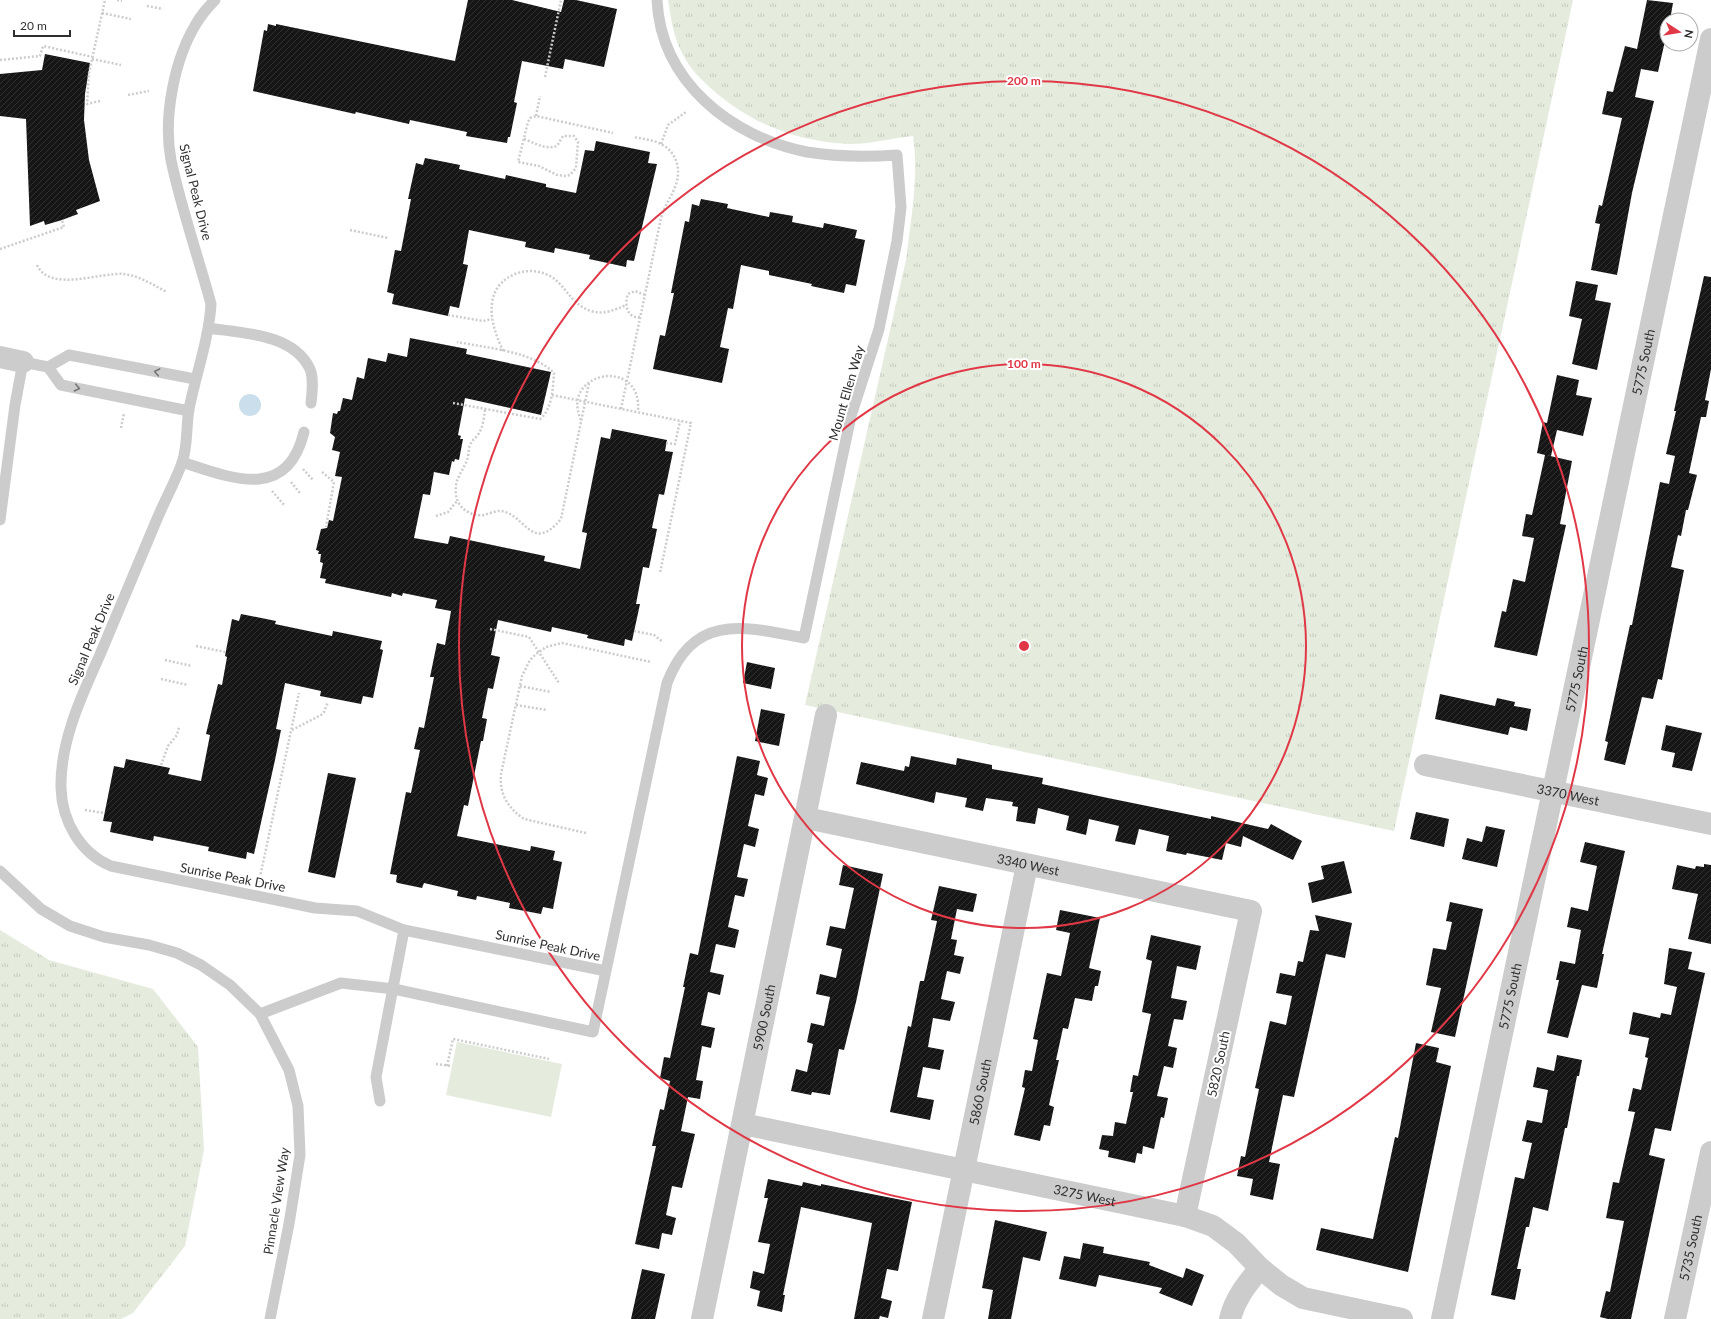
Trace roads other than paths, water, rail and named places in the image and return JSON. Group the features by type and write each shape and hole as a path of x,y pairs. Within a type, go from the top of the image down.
{"street":[{"name":"5775 South","path":"1442,1319 1711,39"},
{"path":"0,357 24,362"},
{"name":"5900 South","path":"702,1319 826,715"},
{"name":"3370 West","path":"1425,765 1711,824"},
{"name":"3340 West","path":"806,818 1027,866 1250,911"},
{"name":"5860 South","path":"933,1319 1027,866"},
{"name":"5820 South","path":"1185,1216 1250,911"},
{"name":"3275 West","path":"742,1124 1185,1216 1213,1226 1236,1243 1260,1268 1281,1285 1302,1298 1402,1319"},
{"name":"5735 South","path":"1675,1319 1711,1152"},
{"path":"1230,1319 1236,1301 1243,1288 1260,1268"}],"lane":[{"name":"Signal Peak Drive","path":"74,833 65,812 61,788 70,732 85,689 182,462 195,379 208,328 211,304 171,159 169,125 172,92 180,58 196,23 215,0"},
{"name":"Mount Ellen Way","path":"657,0 659,21 663,35 679,72 686,83 702,98 736,124 769,140 806,152 846,156 897,155 901,207 897,241 878,329 851,416 804,638"},
{"path":"208,328 262,336 285,345 295,351 310,370 312,380 311,403"},
{"path":"48,367 69,354 195,379"},
{"path":"0,520 15,405 24,362 48,367 61,385 189,411"},
{"path":"182,462 226,477 263,480 276,473 294,457 304,432"},
{"name":"Sunrise Peak Drive","path":"74,833 94,857 111,866 315,908 357,911 404,930 606,971 667,683 676,662 691,645 710,633 721,629 745,627 804,638"},
{"name":"Pinnacle View Way","path":"0,871 41,909 70,926 104,937 177,953 201,965 230,985 260,1014 289,1070 298,1106 300,1155 289,1224 270,1319"},
{"path":"380,1101 376,1077 394,989 404,930"},
{"path":"260,1014 341,983 394,989 593,1032 606,971"}],"water":[{"path":"250,394 258,397 261,405 258,413 250,416 242,413 239,405 242,397"}]}
